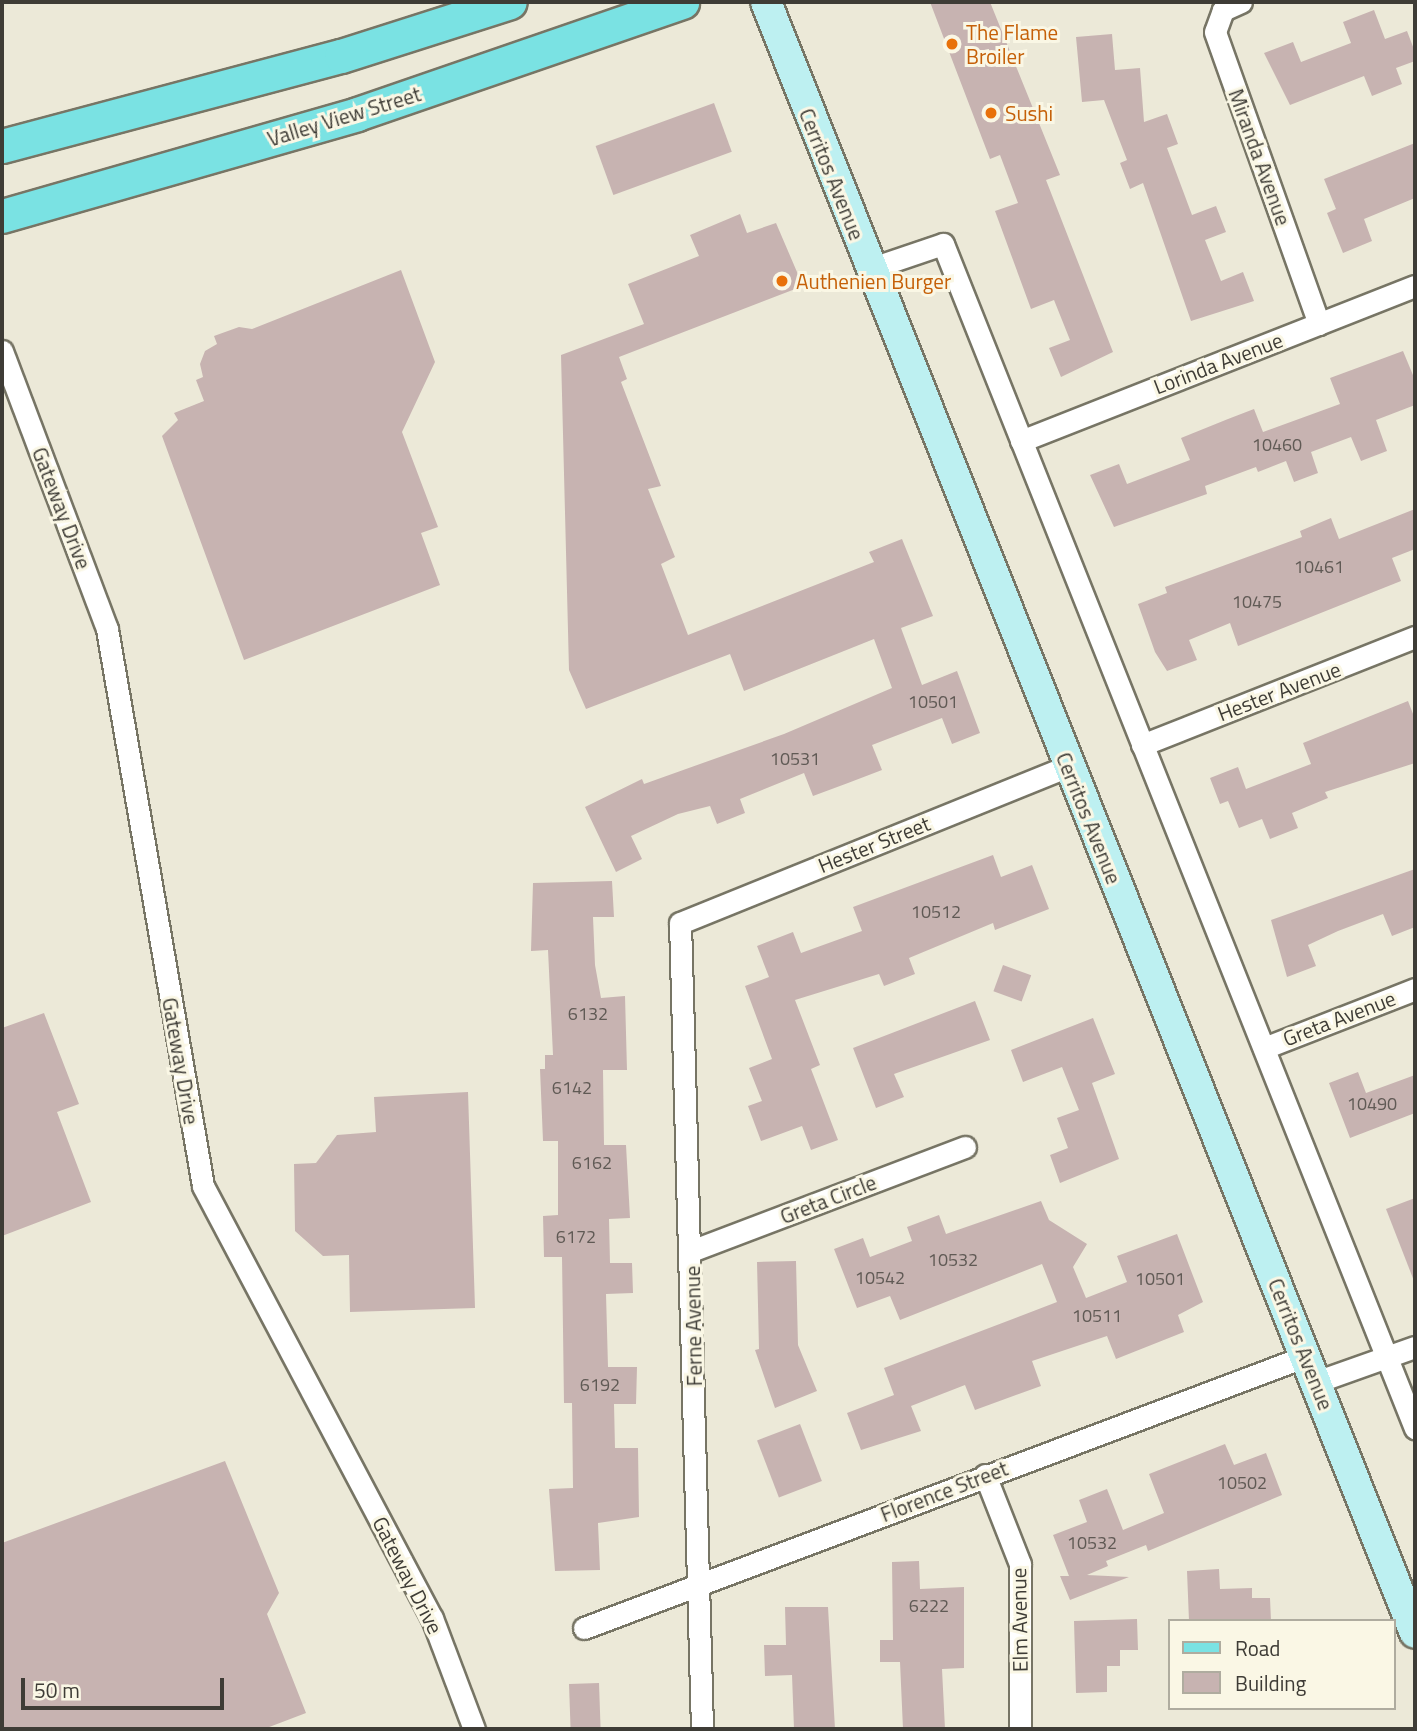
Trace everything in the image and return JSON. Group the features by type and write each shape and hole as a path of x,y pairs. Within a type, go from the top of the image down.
{"main road":[{"path":"2,146 341,56 510,2"},
{"name":"Valley View Street","path":"2,216 357,114 682,2"},
{"name":"Cerritos Avenue","path":"766,2 869,269 1415,1633"}],"street":[{"name":"Miranda Avenue","path":"1241,2 1223,10 1215,32 1319,324"},
{"path":"869,269 943,244 1415,1428"},
{"name":"Lorinda Avenue","path":"1021,441 1415,286"},
{"name":"Gateway Drive","path":"2,351 107,629 203,1186 432,1618 474,1729"},
{"name":"Hester Avenue","path":"1142,745 1415,637"},
{"name":"Hester Street","path":"680,923 1069,766"},
{"name":"Ferne Avenue","path":"680,923 702,1729"},
{"name":"Greta Avenue","path":"1264,1048 1415,989"},
{"name":"Greta Circle","path":"691,1251 965,1147"},
{"name":"Florence Street","path":"584,1628 985,1475 1311,1369 1388,1358 1415,1347"},
{"name":"Elm Avenue","path":"985,1475 1020,1564 1020,1729"}],"building":[{"path":"930,2 990,2 1060,175 1046,180 1113,352 1061,377 1049,348 1070,340 1054,300 1031,309 995,211 1018,203 1000,155 990,159"},
{"path":"1374,10 1385,39 1407,31 1415,52 1415,61 1396,68 1402,84 1372,96 1364,76 1290,105 1264,53 1293,42 1301,62 1351,43 1343,22"},
{"path":"1112,34 1115,70 1140,68 1144,122 1167,114 1178,144 1167,148 1192,215 1216,206 1226,232 1205,240 1221,281 1243,272 1254,301 1191,321 1143,183 1130,189 1120,163 1127,160 1104,100 1082,102 1076,37"},
{"path":"714,103 732,152 613,195 596,146"},
{"path":"1415,143 1415,198 1364,219 1372,241 1343,253 1327,213 1336,209 1324,179"},
{"path":"740,214 747,233 776,223 803,286 619,357 627,379 621,382 661,486 648,489 675,557 661,564 688,635 874,562 869,552 902,539 933,616 901,628 922,685 957,671 980,733 952,744 942,718 872,745 882,770 813,796 804,773 740,799 745,813 717,824 710,806 678,814 631,836 642,859 616,872 585,807 642,779 644,784 784,734 892,688 874,639 744,691 730,654 586,709 569,670 561,355 644,324 628,284 699,256 690,235"},
{"path":"401,270 435,362 402,432 438,527 421,533 440,585 244,660 162,436 178,420 174,413 204,401 196,380 203,377 200,364 205,351 217,344 214,336 239,327 252,329"},
{"path":"1403,351 1415,380 1415,405 1376,420 1387,451 1361,461 1351,437 1311,452 1318,473 1294,482 1286,461 1258,472 1256,467 1205,486 1207,494 1114,527 1090,475 1119,464 1127,484 1190,460 1181,438 1254,409 1263,432 1340,404 1330,378"},
{"path":"1415,509 1415,549 1392,558 1401,581 1238,646 1230,623 1189,640 1197,660 1167,671 1155,652 1138,604 1167,593 1165,587 1302,537 1300,531 1331,518 1339,539"},
{"path":"1408,701 1415,719 1415,763 1325,792 1328,798 1292,813 1298,828 1270,839 1262,819 1239,828 1228,801 1220,804 1210,778 1238,767 1246,789 1311,764 1303,743"},
{"path":"993,855 1001,877 1032,865 1049,909 995,930 993,923 909,958 915,974 884,986 879,974 795,1000 820,1065 811,1069 838,1140 811,1150 802,1126 761,1141 748,1106 762,1101 749,1068 772,1059 745,986 769,977 757,946 793,932 801,953 862,931 853,907"},
{"path":"1415,869 1415,927 1392,936 1383,914 1338,931 1308,945 1316,966 1287,977 1271,920"},
{"path":"612,881 614,917 593,917 595,965 601,998 625,996 627,1070 603,1070 604,1145 626,1145 630,1218 609,1219 610,1263 632,1263 633,1293 606,1294 608,1367 637,1367 636,1404 614,1404 615,1448 638,1448 639,1517 598,1523 600,1570 555,1571 549,1489 573,1488 572,1403 564,1403 562,1257 544,1257 543,1216 558,1215 558,1141 543,1141 540,1069 545,1069 545,1055 553,1055 548,950 531,951 533,883"},
{"path":"1003,965 1031,975 1022,1002 993,991"},
{"path":"975,1001 990,1040 894,1074 904,1097 876,1108 853,1048"},
{"path":"44,1013 79,1104 57,1112 91,1202 2,1236 2,1028"},
{"path":"1093,1018 1115,1074 1092,1083 1119,1159 1060,1183 1050,1155 1068,1148 1057,1118 1079,1110 1062,1067 1023,1082 1011,1050"},
{"path":"1358,1072 1366,1093 1415,1075 1415,1113 1350,1138 1329,1083"},
{"path":"468,1092 475,1308 350,1312 349,1255 323,1256 295,1231 294,1164 316,1163 337,1135 376,1132 374,1097"},
{"path":"1415,1198 1415,1281 1414,1281 1386,1209"},
{"path":"1041,1201 1049,1220 1087,1244 1073,1267 1086,1298 1127,1282 1117,1256 1177,1234 1203,1302 1178,1315 1184,1332 1116,1359 1107,1336 1032,1361 1041,1386 975,1410 965,1385 911,1406 921,1431 861,1450 847,1413 894,1395 884,1368 1057,1302 1042,1264 900,1320 890,1296 857,1308 834,1249 863,1238 870,1257 912,1241 907,1227 939,1215 946,1234"},
{"path":"796,1261 798,1345 817,1391 775,1408 755,1350 759,1349 757,1262"},
{"path":"800,1424 822,1481 779,1497 757,1440"},
{"path":"1225,1444 1234,1465 1266,1453 1282,1495 1148,1551 1146,1545 1106,1561 1108,1566 1087,1575 1129,1577 1070,1600 1060,1576 1069,1576 1053,1535 1087,1522 1079,1500 1107,1489 1123,1530 1164,1513 1149,1474"},
{"path":"225,1461 279,1593 267,1614 306,1713 264,1729 2,1729 2,1543"},
{"path":"919,1561 920,1589 964,1587 964,1668 942,1669 945,1729 903,1729 900,1662 880,1662 880,1640 893,1640 892,1562"},
{"path":"1219,1569 1220,1589 1252,1588 1252,1598 1270,1598 1271,1619 1189,1619 1187,1571"},
{"path":"785,1607 828,1607 835,1729 794,1729 792,1675 765,1676 764,1645 786,1645"},
{"path":"1137,1619 1138,1650 1120,1650 1120,1666 1107,1666 1107,1692 1076,1693 1074,1621"},
{"path":"599,1683 601,1729 571,1729 569,1684"}],"place":[{"name":"The Flame Broiler","path":"952,44"},
{"name":"Sushi","path":"991,113"},
{"name":"Authenien Burger","path":"782,281"}]}
